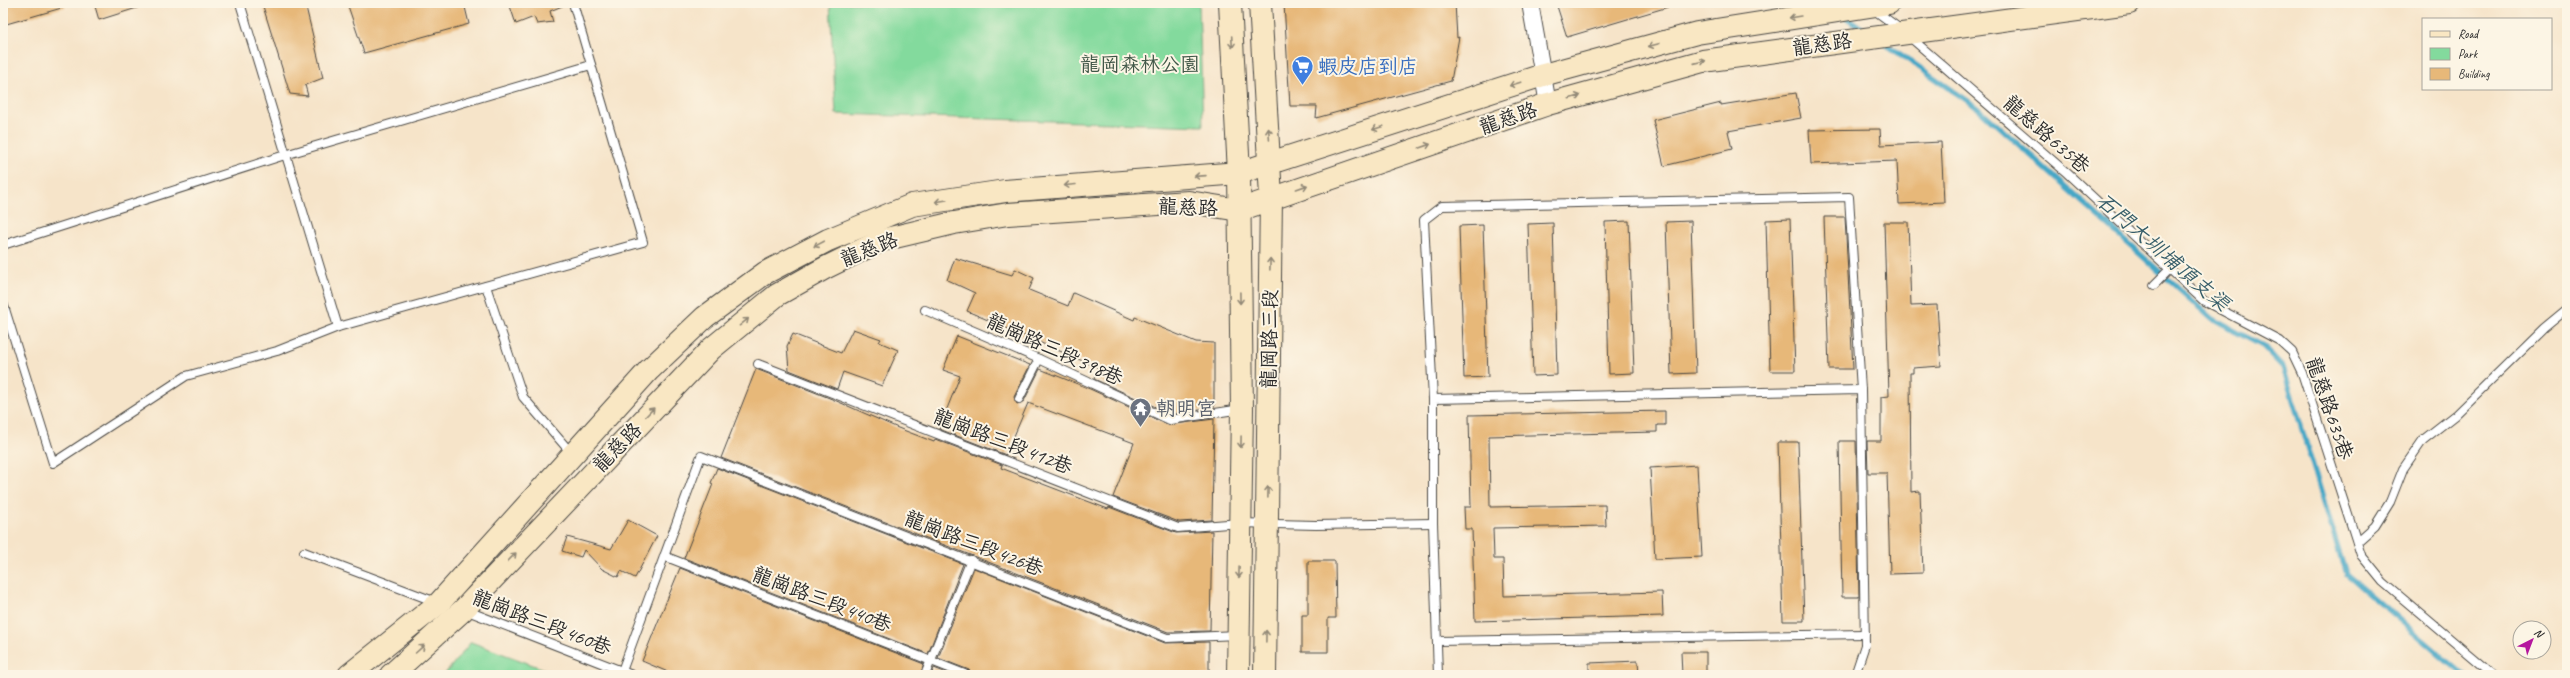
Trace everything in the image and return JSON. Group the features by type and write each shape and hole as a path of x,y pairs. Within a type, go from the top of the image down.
{"street":[{"name":"龍岡路三段","path":"1230,3 1239,173 1242,409 1238,675"},
{"name":"龍岡路三段","path":"1260,3 1271,162 1265,675"},
{"path":"1530,3 1548,104"},
{"name":"龍慈路","path":"349,675 439,603 648,370 705,317 765,274 828,240 920,204 1005,190 1239,173 1543,75 1697,33 1866,4 1889,3"},
{"name":"龍慈路","path":"391,675 463,610 711,349 777,296 825,268 882,240 954,223 1008,214 1189,202 1239,210 1271,197 1548,104 1703,61 1904,32 2129,3"}],"lane":[{"path":"240,3 338,327"},
{"path":"3,303 53,463 186,376 277,351 338,327 643,242 573,3"},
{"name":"龍慈路635巷","path":"1866,4 1904,32 2066,173 2204,301 2280,341 2292,352 2302,373 2361,555 2383,582 2493,675"},
{"path":"3,245 285,155 591,65"},
{"path":"1438,675 1433,523 1433,399 1424,220 1442,206 1849,197 1861,390 1865,634 1865,645 1855,675"},
{"path":"2154,285 2170,269"},
{"path":"486,286 523,397 573,455"},
{"path":"2357,542 2375,526 2390,502 2403,469 2423,440 2455,415 2544,328 2567,309"},
{"name":"龍崗路三段398巷","path":"925,310 1039,359 1170,420 1242,409"},
{"path":"1019,399 1039,359"},
{"name":"龍崗路三段412巷","path":"758,364 1178,528 1240,523 1433,523"},
{"path":"1433,399 1861,390"},
{"name":"龍崗路三段426巷","path":"664,556 701,456 971,560 1167,638 1238,635"},
{"name":"龍崗路三段460巷","path":"304,552 439,603 463,610 632,675"},
{"path":"622,671 664,556"},
{"name":"龍崗路三段440巷","path":"664,556 967,675"},
{"path":"925,675 971,560"},
{"path":"1437,641 1865,634"}],"green space":[{"name":"龍岡森林公園","path":"830,3 1199,3 1203,126 836,114"},
{"path":"471,642 560,675 444,675"}],"building":[{"path":"3,3 65,3 65,7 3,25"},
{"path":"94,3 142,3 143,6 99,20"},
{"path":"262,3 305,3 323,78 305,85 308,96 290,94"},
{"path":"347,3 464,3 469,24 364,53"},
{"path":"509,3 567,4 550,11 553,22 537,24 534,17 516,24"},
{"path":"1284,3 1455,3 1457,38 1459,37 1451,81 1316,118 1317,106 1290,106"},
{"path":"1556,3 1668,3 1668,7 1567,37"},
{"path":"1796,93 1801,118 1728,131 1732,149 1664,166 1653,120 1721,103 1721,105"},
{"path":"1880,129 1881,145 1941,142 1944,202 1899,204 1897,161 1811,164 1809,130"},
{"path":"1824,217 1845,217 1853,369 1829,369"},
{"path":"1790,219 1795,371 1770,371 1766,220"},
{"path":"1629,221 1634,373 1609,374 1605,222"},
{"path":"1691,221 1696,373 1671,374 1666,222"},
{"path":"1884,222 1908,222 1911,306 1937,305 1941,366 1913,368 1913,373 1910,373 1911,492 1920,491 1923,573 1890,574 1887,473 1868,473 1867,441 1881,441 1881,397 1889,396"},
{"path":"1553,223 1557,375 1533,376 1528,224"},
{"path":"1483,225 1488,377 1464,378 1459,226"},
{"path":"955,258 1012,275 1015,269 1034,278 1029,290 1068,306 1073,293 1134,320 1135,317 1196,342 1214,343 1214,408 1171,414 1094,379 1099,368 967,311 975,293 947,280"},
{"path":"853,329 881,339 879,342 898,350 882,386 843,372 837,389 789,370 787,346 793,334 841,353"},
{"path":"957,336 1030,365 1014,397 1017,404 1024,401 1040,369 1090,389 1168,425 1214,419 1212,520 1179,522 1113,497 1134,443 1028,403 1006,455 939,429 960,376 943,370"},
{"path":"756,369 832,399 898,428 934,442 935,439 1002,465 1001,468 1108,509 1109,507 1176,533 1212,531 1210,631 1168,632 721,458"},
{"path":"1665,411 1665,425 1657,425 1657,432 1489,436 1490,507 1605,505 1606,526 1493,528 1494,559 1503,559 1504,596 1662,592 1663,616 1475,621 1472,529 1465,529 1464,507 1471,507 1469,415"},
{"path":"1839,441 1856,441 1859,597 1842,597"},
{"path":"1778,442 1798,442 1804,621 1783,621"},
{"path":"1697,465 1702,557 1655,559 1650,468"},
{"path":"717,468 963,564 928,654 684,558 713,484 711,483"},
{"path":"628,520 657,536 635,578 621,571 618,577 602,569 584,550 581,557 562,551 567,537 611,549"},
{"path":"1308,561 1335,561 1336,618 1328,618 1328,652 1302,652 1302,615 1308,615"},
{"path":"680,568 924,664 920,675 675,675 642,661"},
{"path":"974,568 1165,643 1209,642 1209,675 972,675 969,670 938,658"},
{"path":"1681,652 1706,652 1706,675 1682,675"},
{"path":"1638,661 1639,675 1589,675 1589,663"},
{"path":"934,668 952,675 931,675"}],"waterway":[{"name":"石門大圳埔頂支渠","path":"1844,16 1869,33"},
{"name":"石門大圳埔頂支渠","path":"1884,43 1978,108 2212,319 2263,346 2283,367 2346,574 2464,675"}],"place":[{"name":"蝦皮店到店","path":"1303,86"},
{"name":"朝明宮","path":"1141,428"}]}
